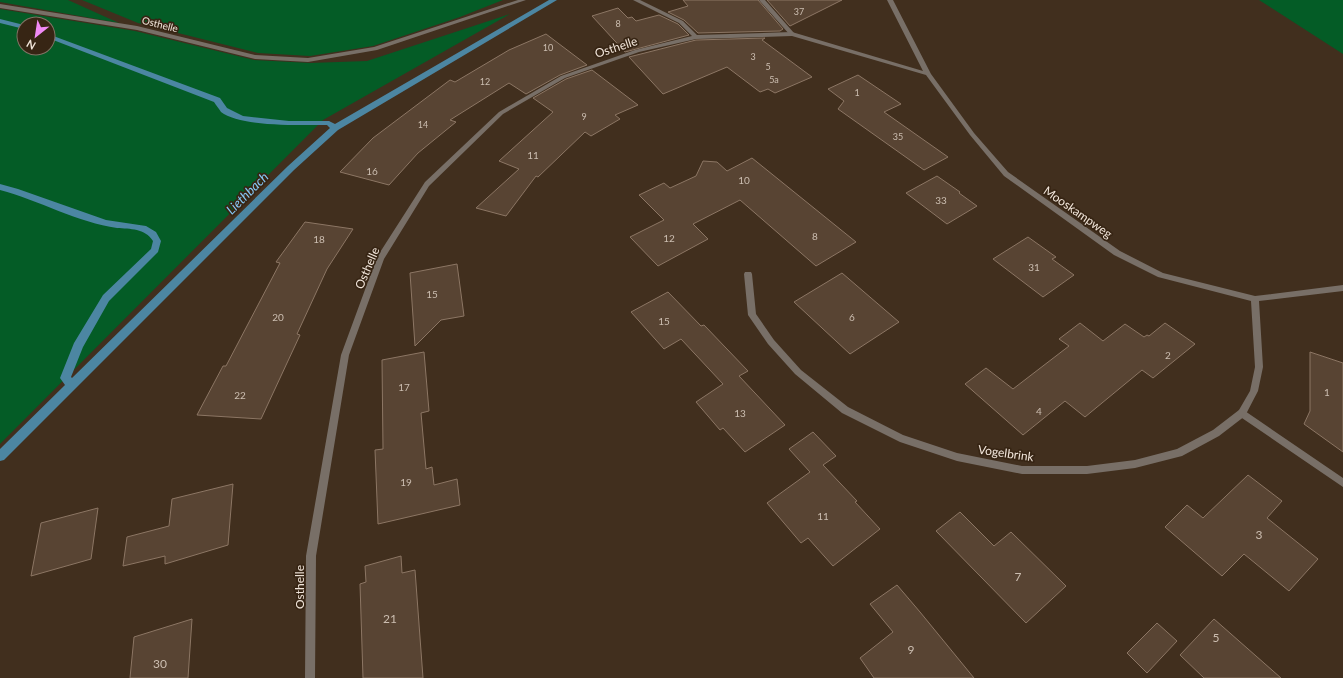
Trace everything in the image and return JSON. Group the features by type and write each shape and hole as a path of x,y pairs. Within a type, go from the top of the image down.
{"street":[{"name":"Osthelle","path":"0,6 137,28 255,57 308,60 375,49 523,0"},
{"path":"636,0 681,22 696,37"},
{"path":"762,0 792,34"},
{"name":"Mooskampweg","path":"890,0 928,74 972,134 1006,174 1117,253 1161,275 1255,299 1343,288"},
{"name":"Osthelle","path":"310,678 311,556 344,355 380,259 427,184 501,113 563,77 637,51 696,37 792,34 928,74"},
{"name":"Vogelbrink","path":"748,274 752,315 771,342 798,372 845,410 900,438 957,458 1022,470 1087,470 1135,464 1179,452 1216,433 1242,413 1254,391 1259,367 1255,299"},
{"path":"1242,413 1343,484"}],"green space":[{"path":"0,0 68,0 119,23 0,2"},
{"path":"82,0 503,0 460,17 373,46 310,56 258,53 138,23"},
{"path":"1259,0 1343,0 1343,54"},
{"path":"0,9 43,16 16,16 16,56 56,56 56,18 135,31 254,60 310,63 367,61 510,14 323,120 0,444"}],"building":[{"path":"683,0 758,0 783,29 780,31 698,33 684,20 668,12 688,6"},
{"path":"767,0 842,0 790,26"},
{"path":"618,8 628,18 632,17 636,21 659,15 678,24 689,35 625,52 592,16"},
{"path":"546,34 587,65 560,75 526,94 509,83 450,120 456,122 418,153 389,185 340,172 373,138 450,80 455,82 509,50"},
{"path":"765,38 762,40 812,77 775,93 768,89 760,92 727,67 663,94 629,57 696,40"},
{"path":"592,70 638,105 615,115 620,119 591,136 585,132 538,177 536,176 506,216 476,208 519,169 499,161 553,112 533,98 566,79"},
{"path":"858,75 901,104 884,112 948,157 924,170 838,109 844,101 828,89"},
{"path":"752,158 856,242 816,266 740,200 693,224 708,239 658,266 630,237 664,220 639,195 664,183 670,188 696,176 703,161 717,162 727,171"},
{"path":"937,176 977,206 947,224 906,193"},
{"path":"305,222 353,229 327,269 297,334 300,335 261,419 197,415 223,366 226,366 280,263 276,262"},
{"path":"1028,237 1056,257 1052,259 1074,275 1043,297 993,259"},
{"path":"457,264 464,316 441,320 415,346 410,273"},
{"path":"842,273 899,322 850,354 794,302"},
{"path":"668,292 701,326 704,325 748,371 739,376 785,425 745,452 723,428 720,430 696,402 723,384 681,339 664,349 631,312"},
{"path":"1080,323 1103,341 1125,324 1144,337 1147,335 1149,336 1165,323 1195,344 1153,378 1142,370 1085,417 1065,401 1023,435 965,384 986,368 1013,389 1069,346 1059,339"},
{"path":"424,352 429,411 421,413 426,469 432,467 434,485 457,479 460,505 378,524 375,450 383,449 382,360"},
{"path":"1310,352 1343,363 1343,452 1304,424 1310,411"},
{"path":"813,432 836,456 823,465 857,501 855,502 880,529 833,566 808,538 801,543 767,503 810,472 789,449"},
{"path":"1248,475 1282,501 1267,518 1318,559 1289,591 1244,554 1222,576 1165,527 1187,505 1203,518"},
{"path":"233,484 228,545 165,564 165,556 123,566 127,537 169,526 172,499"},
{"path":"98,508 91,559 31,576 41,523"},
{"path":"960,512 994,546 1011,532 1066,586 1026,623 936,531"},
{"path":"401,556 402,573 415,570 423,678 363,678 360,584 366,582 365,566"},
{"path":"897,585 974,678 874,678 860,658 893,632 870,604"},
{"path":"192,619 188,678 130,678 134,637"},
{"path":"1214,619 1281,678 1204,678 1180,655"},
{"path":"1157,623 1177,641 1147,673 1127,653"}],"waterway":[{"name":"Liethbach","path":"335,128 554,0"},
{"path":"0,21 16,25"},
{"path":"56,39 217,100 224,110 241,118 289,123 329,123 335,128"},
{"name":"Liethbach","path":"72,385 291,168 335,128"},
{"path":"0,187 105,223 143,228 153,234 157,241 155,250 106,298 78,346 65,378 72,385"},
{"name":"Liethbach","path":"0,456 72,385"}]}
